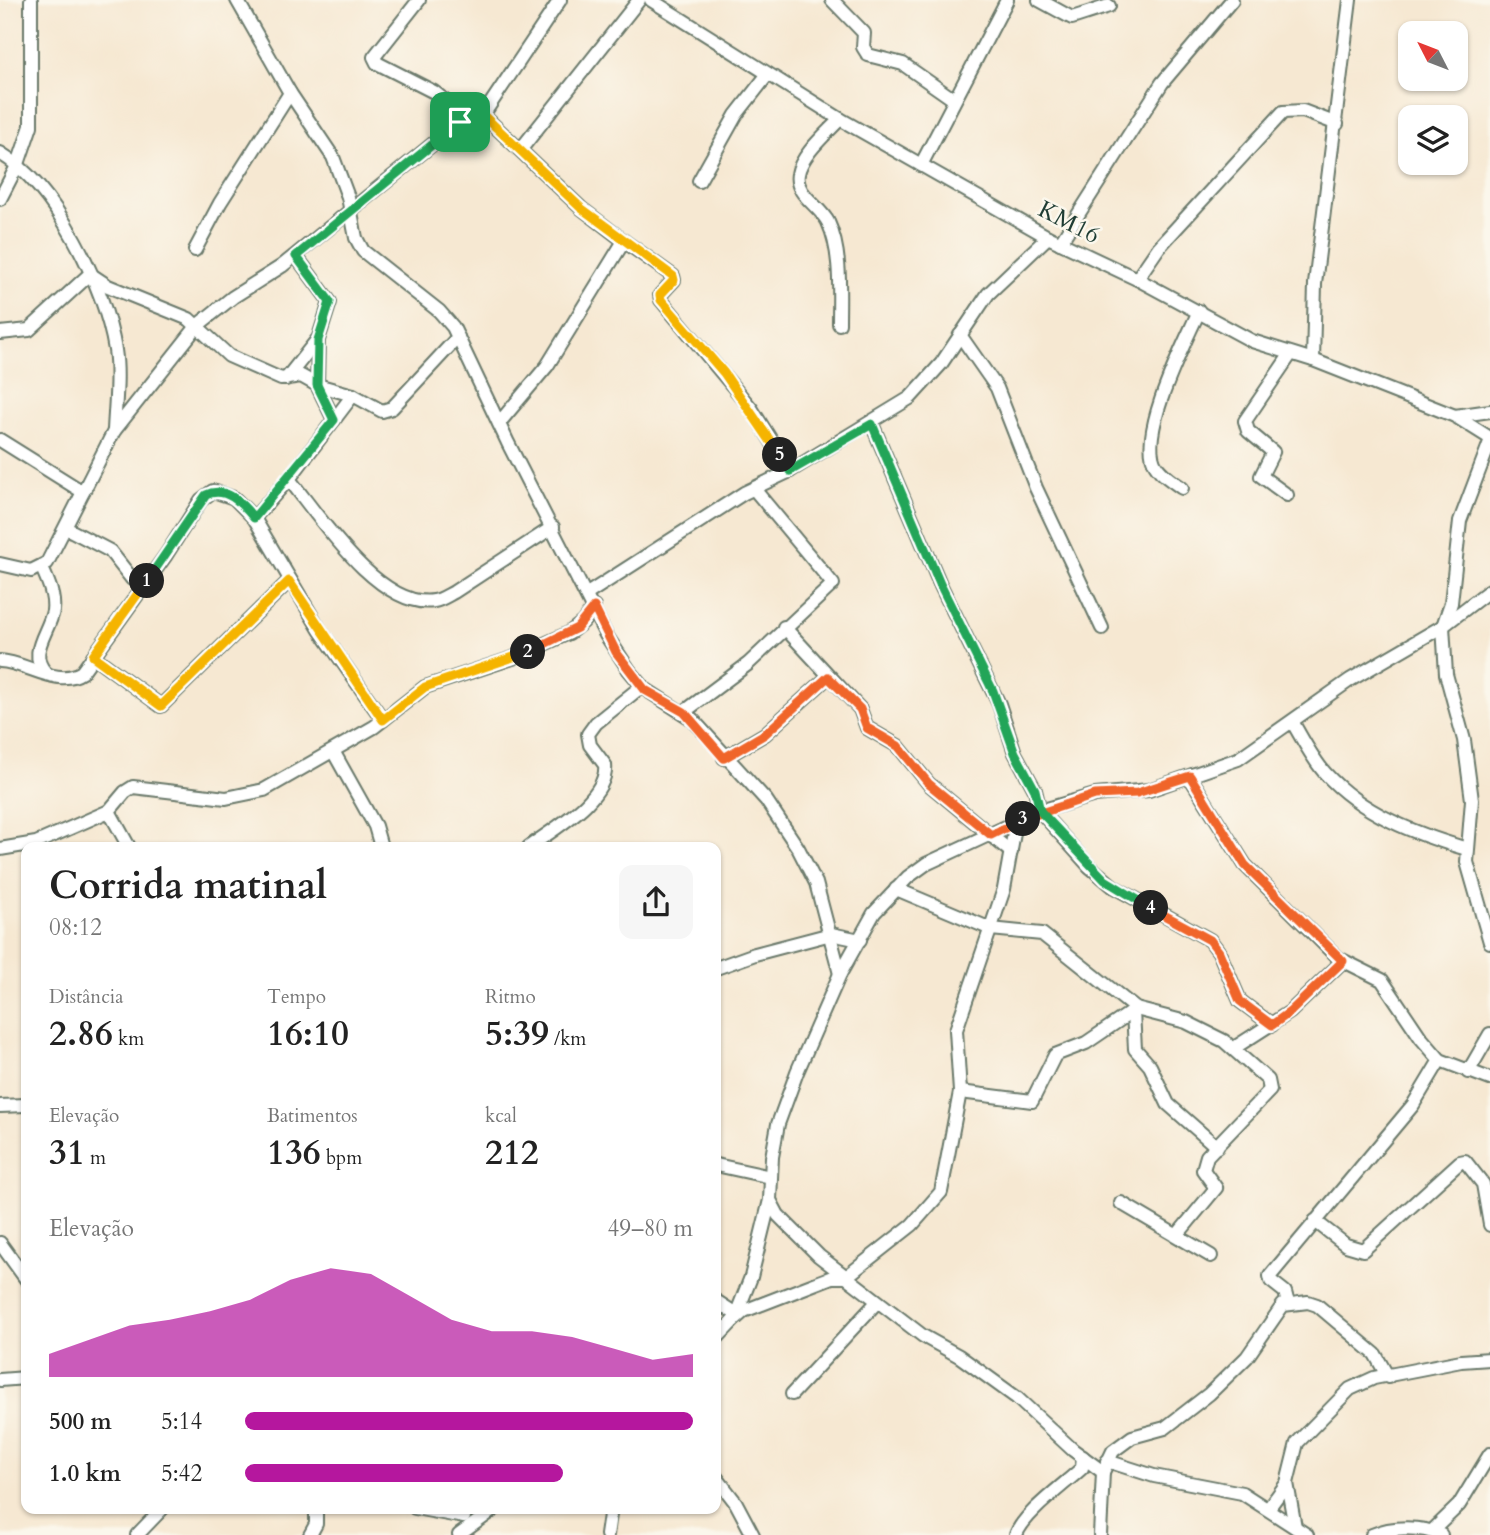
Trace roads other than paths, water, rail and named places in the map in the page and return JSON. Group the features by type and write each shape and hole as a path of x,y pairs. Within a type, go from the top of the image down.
{"street":[{"path":"0,199 18,163 31,126 31,0"},
{"path":"238,0 290,93 333,157 356,238 363,251 439,311 457,337 616,652 642,686 684,712 766,800 798,848 810,869 831,934 840,975"},
{"path":"419,0 374,57 377,62 444,100 460,122"},
{"path":"0,565 31,570 42,568 66,528 114,431 198,325 233,297 296,256 460,122 483,115 560,0"},
{"path":"521,149 639,0"},
{"name":"KM16","path":"651,0 840,119 1054,240 1138,279 1252,341 1313,360 1399,397 1455,416 1490,440"},
{"path":"832,0 864,33 863,47 868,55 903,64 953,99"},
{"path":"921,165 953,99 1007,0"},
{"path":"1038,0 1072,18 1087,16 1109,6"},
{"path":"587,594 754,488 790,471 872,424 918,390 988,295 1054,240 1162,83 1232,0"},
{"path":"1313,360 1315,284 1337,124 1350,0"},
{"path":"699,181 736,115 768,74"},
{"path":"195,250 220,203 290,93"},
{"path":"1138,279 1159,247 1283,112 1303,111 1337,124"},
{"path":"483,115 572,199 673,276 674,280 660,295 661,300 738,391 790,471"},
{"path":"839,324 839,284 833,236 827,220 798,187 797,176 800,166 840,119"},
{"path":"0,153 18,163 47,197 90,274 107,315 115,350 114,431"},
{"path":"499,423 547,366 624,241"},
{"path":"296,256 330,302 318,340 317,385 334,420"},
{"path":"90,274 108,286 181,315 198,325 229,356 286,379 301,376 317,385 354,395 382,411 392,408 457,337"},
{"path":"0,333 29,330 90,274"},
{"path":"1182,488 1160,471 1153,459 1154,428 1168,379 1199,311"},
{"path":"960,335 997,388 1036,488 1102,628"},
{"path":"286,379 318,340"},
{"path":"1287,495 1261,476 1273,452 1248,431 1245,421 1290,355"},
{"path":"254,518 289,479 354,395"},
{"path":"1455,416 1490,411"},
{"path":"872,424 940,584 993,691 1015,753 1031,781 1040,811 1089,866 1114,887 1210,940 1219,952 1240,1001 1272,1025"},
{"path":"0,440 83,492"},
{"path":"1490,440 1460,521 1451,603 1443,626 1446,674 1464,740 1472,800 1467,849 1477,907 1490,942"},
{"path":"289,479 360,567 394,590 420,601 438,601 553,527"},
{"path":"684,712 748,664 784,627 833,584 754,488"},
{"path":"0,661 58,677 75,676 93,656 206,495 213,491 223,492 254,518 289,581 383,720"},
{"path":"66,528 110,551 132,579 143,586"},
{"path":"42,568 53,599 53,610 37,651 40,667 46,673"},
{"path":"93,656 161,706 289,581"},
{"path":"735,1317 751,1277 770,1200 779,1124 840,975 874,913 896,889 926,864 1040,811 1095,795 1149,790 1238,759 1293,723 1350,680 1443,626 1490,590"},
{"path":"38,842 109,811 125,792 133,788 216,798 247,796 333,751 383,720 425,687 513,658 569,634 583,622 594,607"},
{"path":"784,627 860,709 867,728 898,746 929,784 1011,852"},
{"path":"724,758 765,734 828,677"},
{"path":"536,842 579,809 601,788 604,765 590,745 588,734 596,723 642,686"},
{"path":"1293,723 1329,777 1373,810 1413,832 1467,849"},
{"path":"333,751 375,826 380,842"},
{"path":"1190,776 1245,865 1343,961 1382,980 1421,1038 1440,1060 1490,1079"},
{"path":"109,811 126,842"},
{"path":"721,1333 744,1311 832,1277 846,1277 912,1225 941,1192 960,1092 956,1030 991,929 1016,822"},
{"path":"0,849 21,846"},
{"path":"896,889 991,929 1042,934 1134,1010 1186,1022 1210,1032 1234,1048 1268,1080 1270,1090 1203,1164 1203,1170 1216,1188 1178,1234"},
{"path":"721,966 755,954 831,934 860,940"},
{"path":"1234,1048 1290,1012 1343,961"},
{"path":"960,1092 1032,1101 1055,1055 1086,1043 1134,1010"},
{"path":"1134,1010 1135,1049 1150,1066 1168,1104 1217,1147"},
{"path":"1468,1072 1490,1034"},
{"path":"1288,1303 1285,1292 1271,1281 1270,1276 1413,1105 1440,1060"},
{"path":"0,1106 21,1105"},
{"path":"1315,1221 1338,1241 1360,1251 1366,1249 1460,1162 1469,1164 1488,1193 1490,1225"},
{"path":"721,1165 771,1177"},
{"path":"770,1200 795,1233 846,1277 877,1302 1017,1398 1079,1459 1105,1467 1242,1493 1307,1535"},
{"path":"1121,1203 1178,1234 1211,1256"},
{"path":"0,1243 21,1272"},
{"path":"792,1394 877,1302"},
{"path":"1100,1535 1105,1467 1121,1442 1160,1431 1209,1394 1236,1370 1258,1344 1279,1309 1288,1303 1317,1304 1375,1354 1388,1377"},
{"path":"721,1305 735,1317"},
{"path":"1295,1527 1287,1483 1293,1452 1308,1430 1350,1389 1363,1380 1461,1361 1490,1359"},
{"path":"0,1380 21,1378"},
{"path":"1372,1535 1399,1529 1437,1533 1462,1501 1490,1454"},
{"path":"1016,1535 1028,1514 1055,1494 1079,1459"},
{"path":"721,1483 736,1503 753,1535"},
{"path":"1268,1509 1287,1483"},
{"path":"137,1535 157,1514"},
{"path":"310,1535 316,1524 316,1514"},
{"path":"607,1535 610,1514"},
{"path":"458,1535 464,1517"}]}
